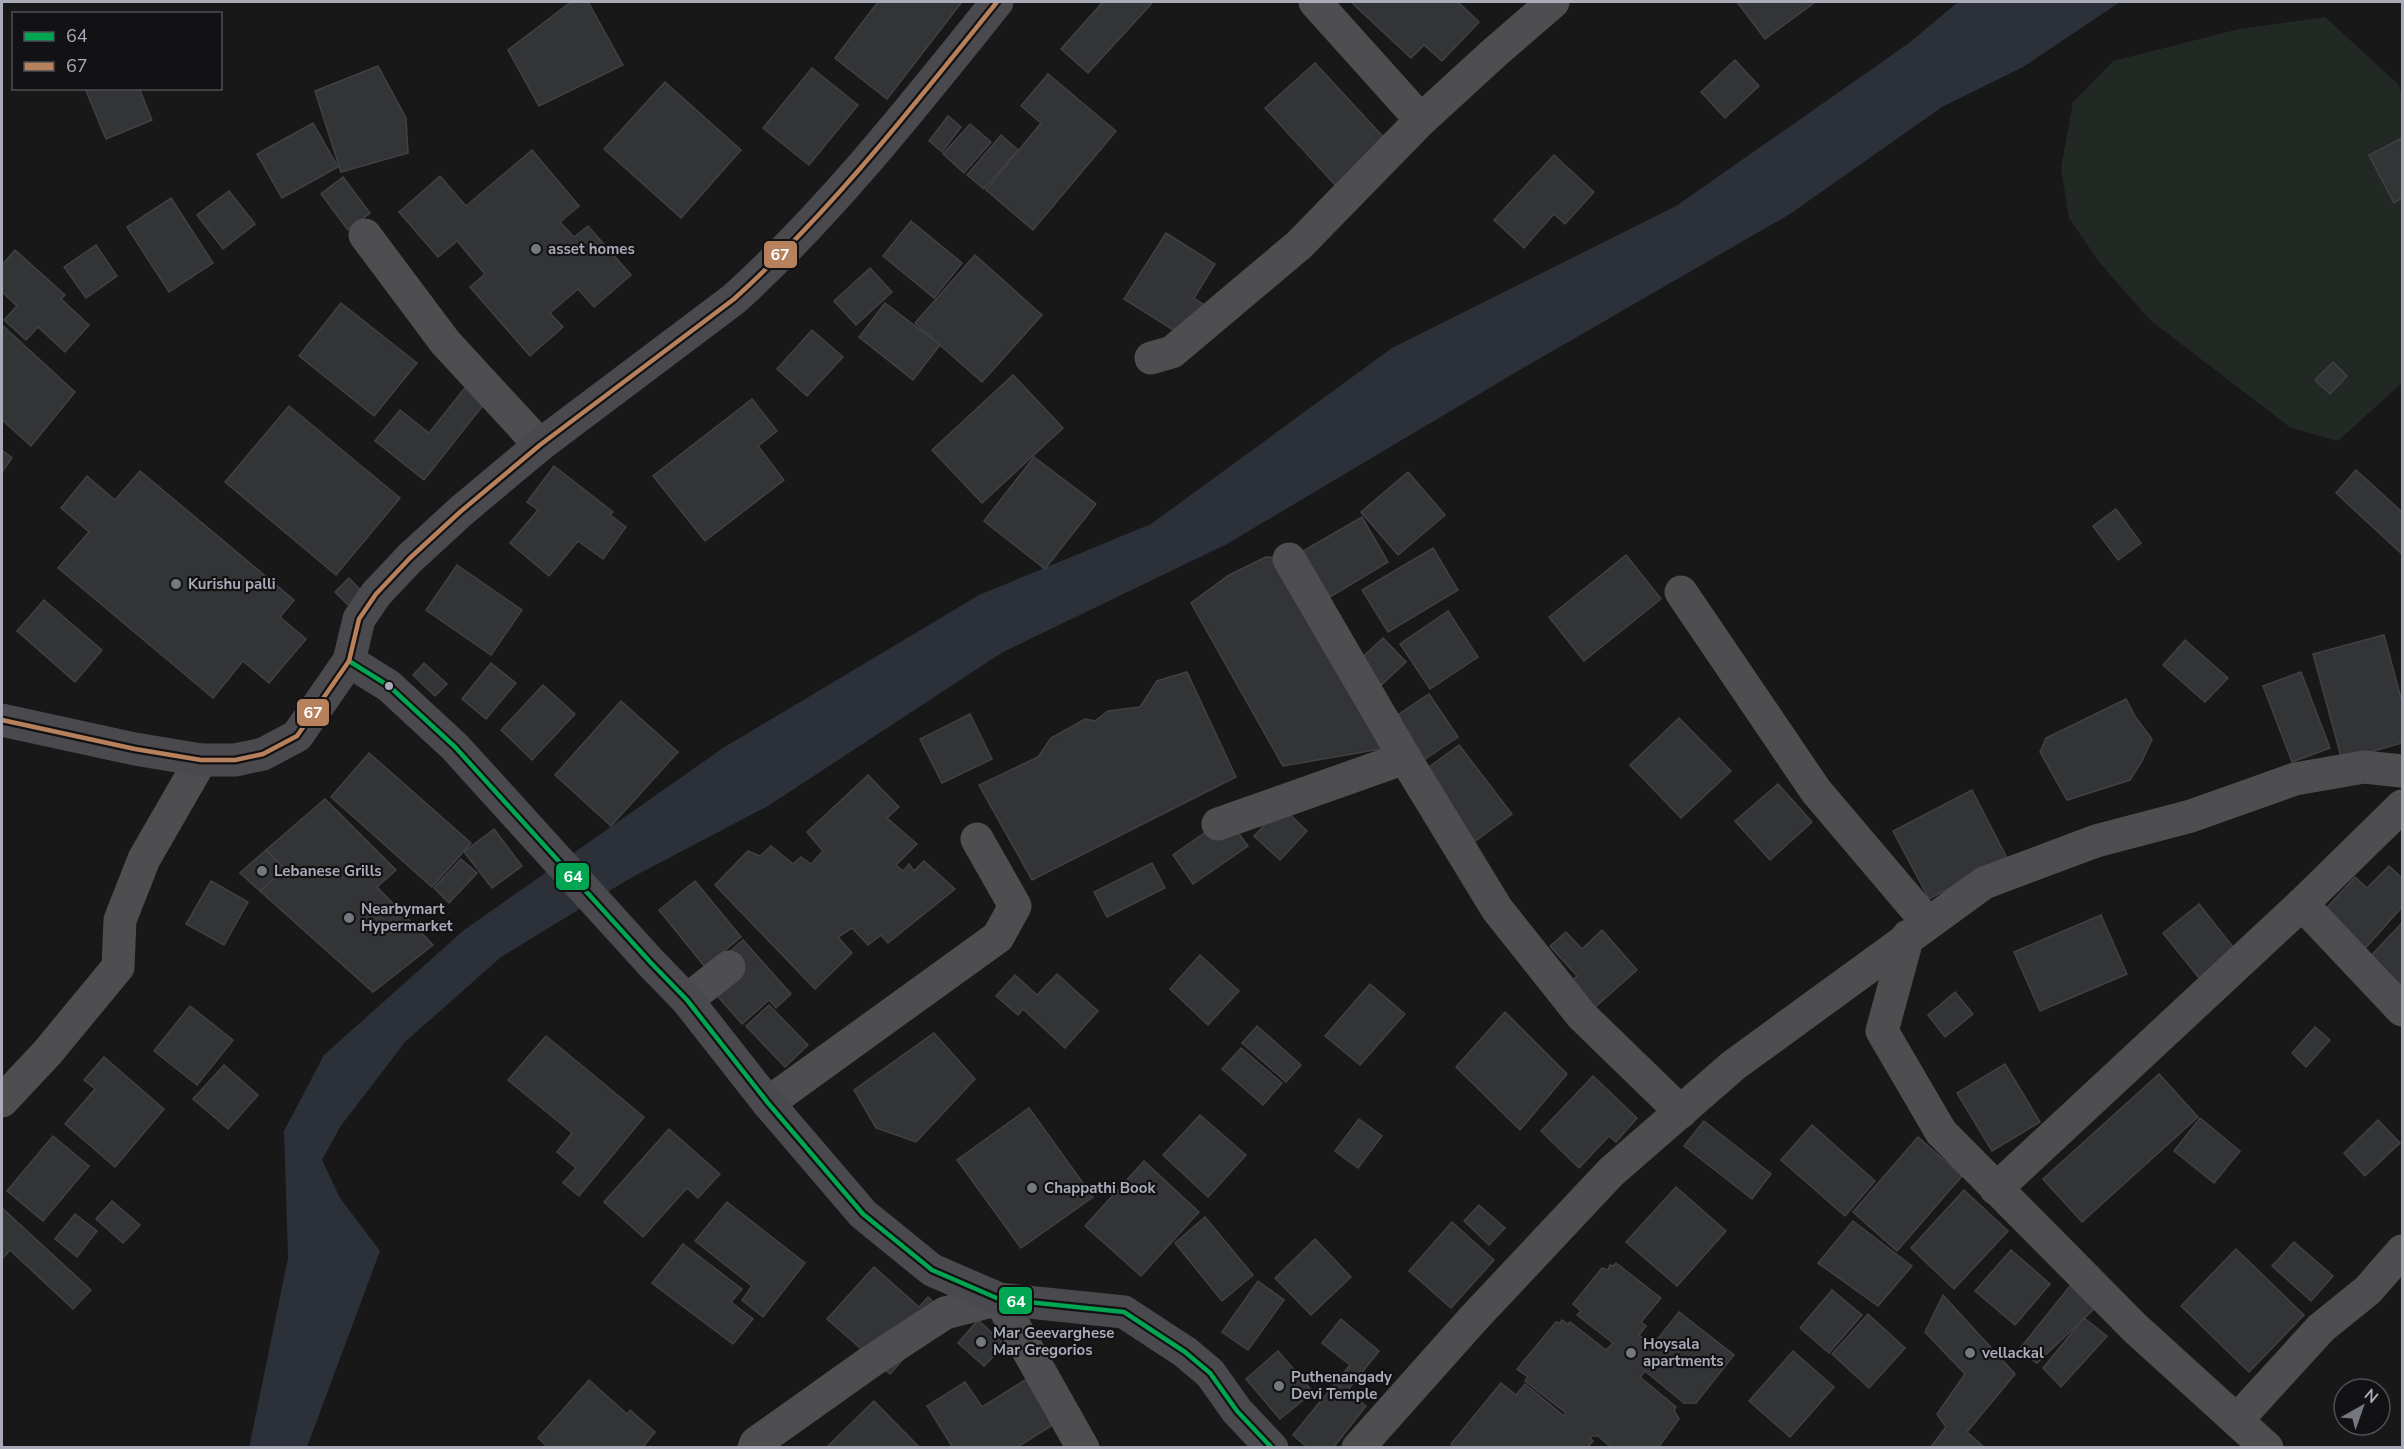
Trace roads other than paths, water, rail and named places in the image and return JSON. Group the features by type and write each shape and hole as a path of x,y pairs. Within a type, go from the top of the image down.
{"main road":[{"path":"2,720 135,749 201,760 236,760 263,754 297,736 349,661 359,619 376,594 410,558 460,512 540,445 734,299 796,241 912,108 997,2"},
{"path":"349,661 389,686 446,740 687,1000 768,1103 863,1214 932,1270 999,1299 1124,1312 1185,1352 1210,1373 1237,1411 1272,1448"}],"street":[{"path":"1315,2 1421,120"},
{"path":"1151,358 1172,352 1299,245 1421,120 1553,2"},
{"path":"365,235 445,342 540,445"},
{"path":"1289,559 1405,758 1497,909 1582,1017 1681,1112"},
{"path":"1681,592 1816,791 1918,929"},
{"path":"1218,824 1405,758"},
{"path":"2,1101 46,1053 118,967 120,920 144,859 201,760"},
{"path":"1358,1448 1473,1318 1611,1172 1734,1065 1984,883 2096,841 2191,816 2295,779 2364,767 2403,771"},
{"path":"1996,1189 2302,904 2403,806"},
{"path":"768,1103 998,937 1015,906 977,839"},
{"path":"2302,904 2403,1010"},
{"path":"1918,929 1882,1031 1941,1132 2142,1335 2267,1448"},
{"path":"687,1000 729,967"},
{"path":"2237,1420 2321,1328 2368,1290 2402,1251"},
{"path":"757,1446 870,1362 945,1313 999,1299 1083,1448"}],"place":[{"name":"asset homes","path":"536,249"},
{"name":"Kurishu palli","path":"176,584"},
{"name":"Lebanese Grills","path":"262,871"},
{"name":"Nearbymart Hypermarket","path":"349,918"},
{"name":"Chappathi Book","path":"1032,1188"},
{"name":"Mar Geevarghese Mar Gregorios","path":"981,1342"},
{"name":"Hoysala apartments","path":"1631,1353"},
{"name":"vellackal","path":"1970,1353"},
{"name":"Puthenangady Devi Temple","path":"1279,1386"}]}
